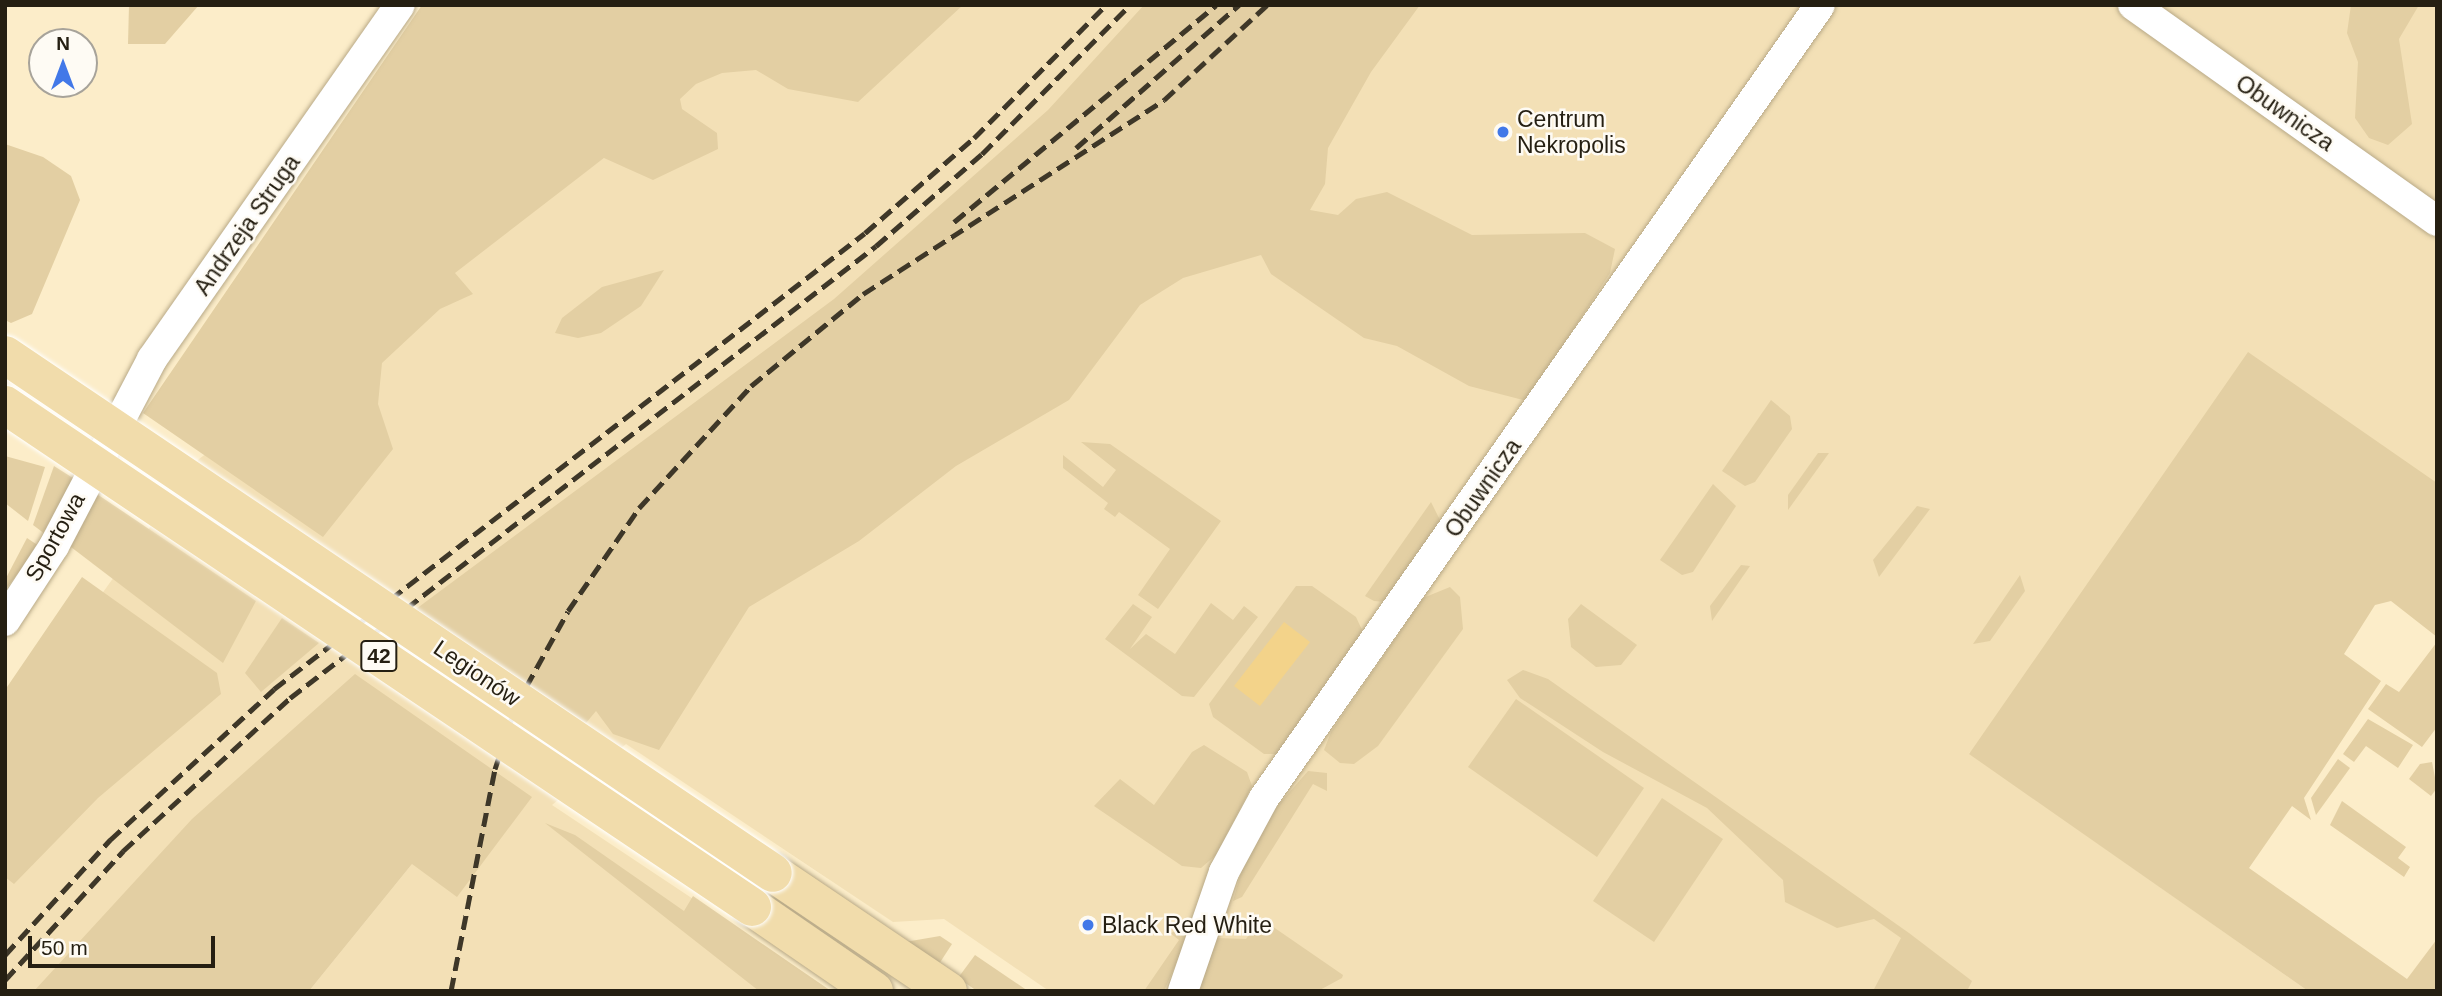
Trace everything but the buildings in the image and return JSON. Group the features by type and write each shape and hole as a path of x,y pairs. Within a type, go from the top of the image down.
{"main road":[{"name":"Legionów","path":"5,355 948,991"},
{"name":"Legionów","path":"5,405 874,991"}],"street":[{"name":"Andrzeja Struga","path":"102,450 152,359 400,5"},
{"name":"Obuwnicza","path":"1183,991 1224,872 1264,798 1820,5"},
{"name":"Obuwnicza","path":"2133,5 2437,221"},
{"name":"Sportowa","path":"5,621 54,546 102,450"}],"shaded area":[{"path":"129,5 199,5 165,44 128,44"},
{"path":"422,5 963,5 858,102 788,89 756,70 722,73 696,84 680,99 682,109 717,133 718,149 653,180 604,158 455,273 473,294 440,309 382,363 378,404 393,449 323,537 143,413"},
{"path":"784,5 2437,5 2437,484 1969,753 2308,991 1049,991 944,919 893,922 626,744 552,805 831,991 309,991 412,864 118,991 5,991 5,747 83,620 199,459 612,152"},
{"path":"1144,5 1420,5 1371,72 1328,148 1325,184 1310,210 1338,215 1356,199 1387,192 1472,235 1585,233 1615,249 1610,273 1527,401 1469,386 1397,346 1364,338 1271,274 1261,255 1183,278 1140,305 1069,400 956,466 859,541 749,607 659,750 613,734 596,711 586,723 416,609 834,299 1048,110"},
{"path":"2351,5 2419,5 2399,39 2412,124 2388,145 2369,138 2355,118 2358,62 2347,33"},
{"path":"5,144 43,157 71,176 80,200 32,314 11,323 5,320"},
{"path":"664,270 641,306 601,333 578,338 555,333 562,318 602,287"},
{"path":"2248,352 2437,483 2437,637 2391,601 2375,605 2344,654 2381,681 2304,798 2311,820 2292,806 2249,868 2407,979 2437,939 2437,991 2308,991 1969,754"},
{"path":"1771,400 1790,416 1792,429 1755,482 1745,486 1722,471"},
{"path":"1081,442 1110,444 1221,521 1158,609 1138,595 1170,549 1119,512 1115,517 1104,509 1108,503 1063,468 1063,455 1103,487 1116,470"},
{"path":"1818,453 1829,453 1788,510 1788,495"},
{"path":"5,456 45,467 28,521 5,503"},
{"path":"54,466 73,478 45,534 33,525"},
{"path":"1713,484 1736,506 1693,572 1682,575 1660,560"},
{"path":"94,492 256,601 223,663 67,544"},
{"path":"1431,502 1442,524 1386,602 1374,601 1365,596"},
{"path":"1917,506 1930,509 1879,577 1873,560"},
{"path":"27,538 39,546 5,590 5,580"},
{"path":"1741,565 1750,566 1712,621 1710,606"},
{"path":"2020,575 2025,591 1990,641 1973,644"},
{"path":"82,577 217,673 221,694 98,798 14,884 5,877 5,690"},
{"path":"1296,586 1312,586 1356,617 1363,632 1278,754 1264,754 1213,717 1209,704"},
{"path":"1450,587 1460,597 1463,629 1378,746 1354,764 1340,763 1324,750 1331,732 1423,598"},
{"path":"1211,603 1233,620 1244,606 1258,617 1194,697 1182,696 1105,639 1133,604 1152,617 1130,649 1146,634 1175,654"},
{"path":"1581,604 1637,645 1621,665 1596,667 1571,647 1568,619"},
{"path":"282,618 319,643 261,692 245,673"},
{"path":"1284,622 1310,642 1260,706 1234,686"},
{"path":"2437,642 2437,727 2422,747 2368,709 2386,684 2399,692"},
{"path":"1523,670 1548,679 1909,933 1972,981 1967,991 1873,991 1901,938 1874,919 1837,928 1785,902 1783,880 1707,808 1603,752 1520,698 1507,680"},
{"path":"355,674 532,797 457,897 412,864 309,991 34,991 192,819"},
{"path":"1516,699 1644,788 1597,857 1468,767"},
{"path":"2368,719 2413,745 2398,768 2366,746 2354,762 2343,754"},
{"path":"1204,745 1247,772 1252,786 1216,855 1201,868 1182,866 1094,806 1120,779 1154,805 1192,752"},
{"path":"2338,759 2350,768 2316,815 2311,798"},
{"path":"2432,762 2437,788 2431,796 2409,779 2420,764"},
{"path":"1308,771 1327,773 1327,791 1313,784 1242,897 1233,901 1243,865 1273,811"},
{"path":"1662,798 1723,839 1654,942 1593,901"},
{"path":"2342,801 2406,847 2398,858 2410,867 2404,877 2330,825"},
{"path":"545,823 575,835 684,911 693,896 831,991 759,991"},
{"path":"1260,918 1343,975 1342,978 1318,991 1199,991 1216,938 1246,939"},
{"path":"1180,930 1190,932 1164,991 1144,991 1179,940 1170,933"},
{"path":"940,936 952,944 939,964 905,942"},
{"path":"975,955 1028,991 977,991 958,978"}],"railway":[{"path":"5,955 110,840 274,689 865,233 974,138 1106,5"},
{"path":"5,980 123,851 290,698 876,246 982,154 1130,5"},
{"path":"954,222 1216,5"},
{"path":"1076,148 1239,5"},
{"path":"451,991 495,769 516,705 568,611 639,508 751,386 863,294 1164,100 1267,5"}],"place":[{"name":"Centrum Nekropolis","path":"1503,132"},
{"name":"Black Red White","path":"1088,925"}]}
